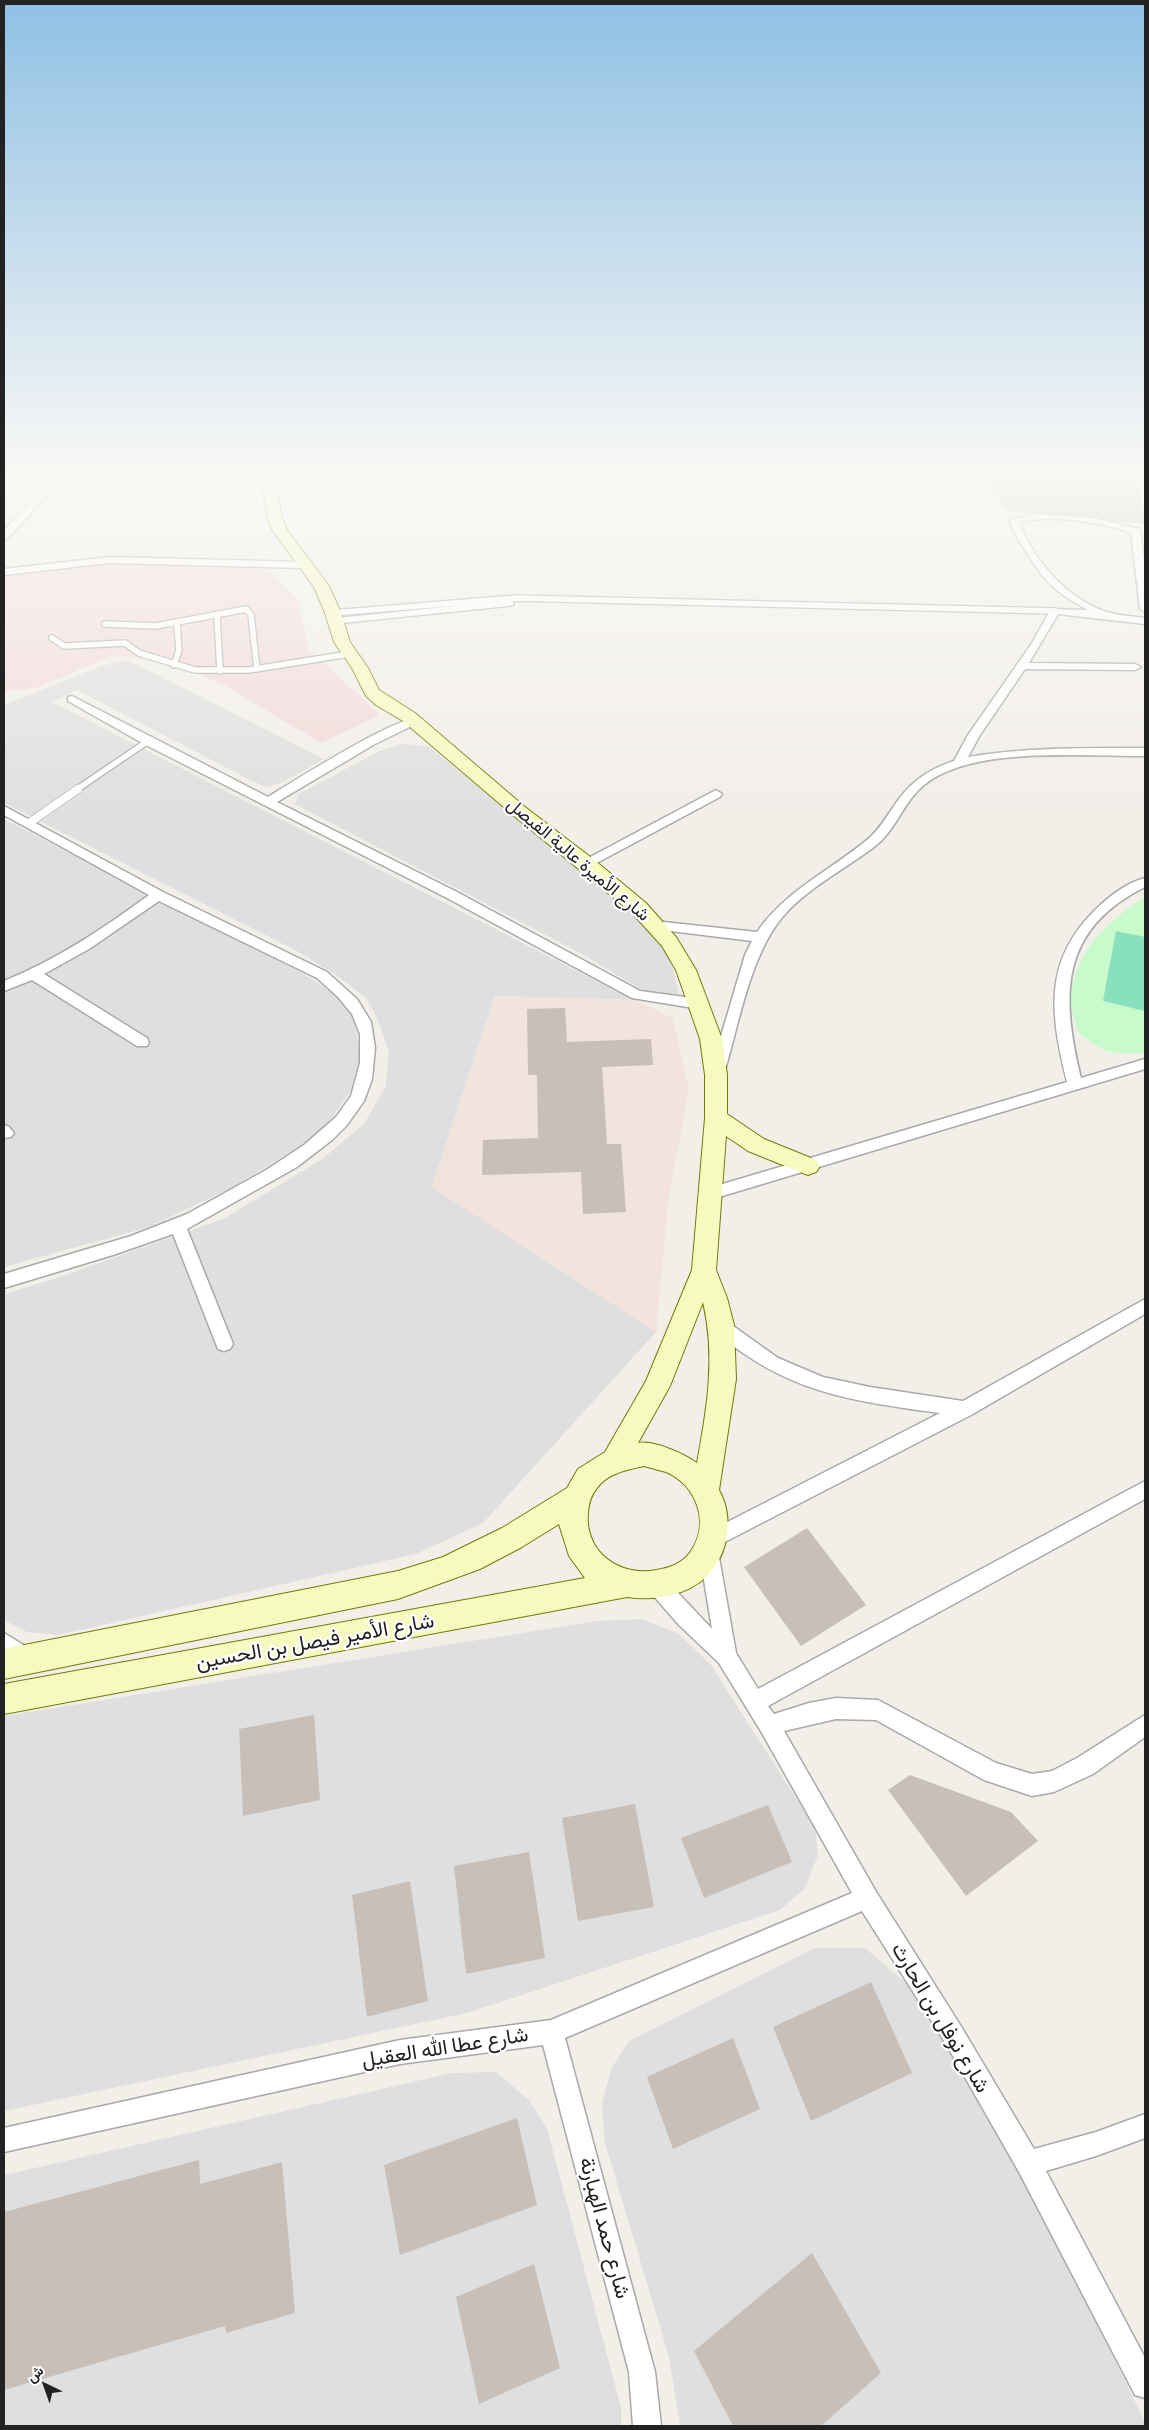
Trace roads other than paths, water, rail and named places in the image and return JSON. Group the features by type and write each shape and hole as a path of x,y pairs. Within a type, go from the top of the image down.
{"street":[{"name":"شارع الأميرة عالية الفيصل","path":"322,589 334,617 337,631 349,654 360,668 368,685 377,696 411,719 519,811 586,863 638,908 669,942 686,970 700,1004 711,1040 716,1075 716,1118 704,1270 657,1386 615,1459"},
{"path":"1061,589 1104,615"},
{"path":"1143,589 1145,609"},
{"path":"960,761 974,735 1021,666 1055,611 1145,621"},
{"path":"1021,666 1135,668"},
{"path":"72,699 148,741 452,895 637,995 700,1004"},
{"path":"268,802 411,719"},
{"path":"716,1075 760,937 786,904 879,837 919,783 946,766 960,761 1015,754 1145,752"},
{"path":"586,863 716,794"},
{"path":"4,810 158,895 322,975 344,992 355,1006 369,1036 364,1081 354,1105 335,1127 300,1156 240,1193 178,1226 4,1281"},
{"path":"4,825 23,820"},
{"path":"1075,1086 1062,1034 1060,1006 1060,984 1067,957 1078,937 1094,917 1116,899 1145,882"},
{"path":"4,986 35,975 111,930 158,895"},
{"path":"654,925 760,937"},
{"path":"35,975 142,1042"},
{"path":"709,1194 1145,1064"},
{"path":"716,1118 756,1145 808,1166"},
{"path":"178,1226 224,1344"},
{"name":"شارع الأميرة عالية الفيصل","path":"704,1270 716,1298 723,1328 724,1380 706,1489"},
{"path":"711,1545 965,1409 1145,1306"},
{"path":"723,1328 749,1350 813,1382 848,1391 965,1409"},
{"path":"644,1454 673,1460 686,1468 706,1489 715,1513 711,1545 700,1563 674,1581 658,1586 625,1584 607,1576 591,1564 580,1550 573,1532 572,1514 576,1497 585,1481 598,1468 615,1459 644,1454"},
{"path":"753,1703 1145,1490"},
{"name":"شارع الأمير فيصل بن الحسين","path":"16,1662 398,1585 440,1573 482,1555 523,1532 576,1497"},
{"name":"شارع نوفل بن الحارث","path":"711,1545 726,1656"},
{"name":"شارع الأمير فيصل بن الحسين","path":"4,1699 625,1584"},
{"name":"شارع نوفل بن الحارث","path":"658,1586 686,1618 726,1656 753,1703 769,1726 867,1898 954,2036 1028,2163 1145,2385"},
{"path":"4,1644 16,1662"},
{"path":"769,1726 802,1714 833,1707 858,1706 878,1710 992,1772 1032,1785 1054,1782 1085,1766 1145,1725"},
{"name":"شارع عطا الله العقيل","path":"4,2140 400,2052 551,2032 867,1898"},
{"name":"شارع حمد الهبارنة","path":"551,2032 642,2372 647,2426"},
{"path":"1028,2163 1096,2144 1145,2126"}],"lane":[{"path":"334,617 490,606 545,598 1055,611"},
{"path":"105,624 133,629 177,625 238,609 249,611 257,669"},
{"path":"217,615 220,672"},
{"path":"174,665 178,650 177,625"},
{"path":"125,644 133,629"},
{"path":"52,638 58,644 64,646 125,644 139,653 174,665 195,670 220,672 257,669 349,654"},
{"path":"23,820 148,741"}]}
